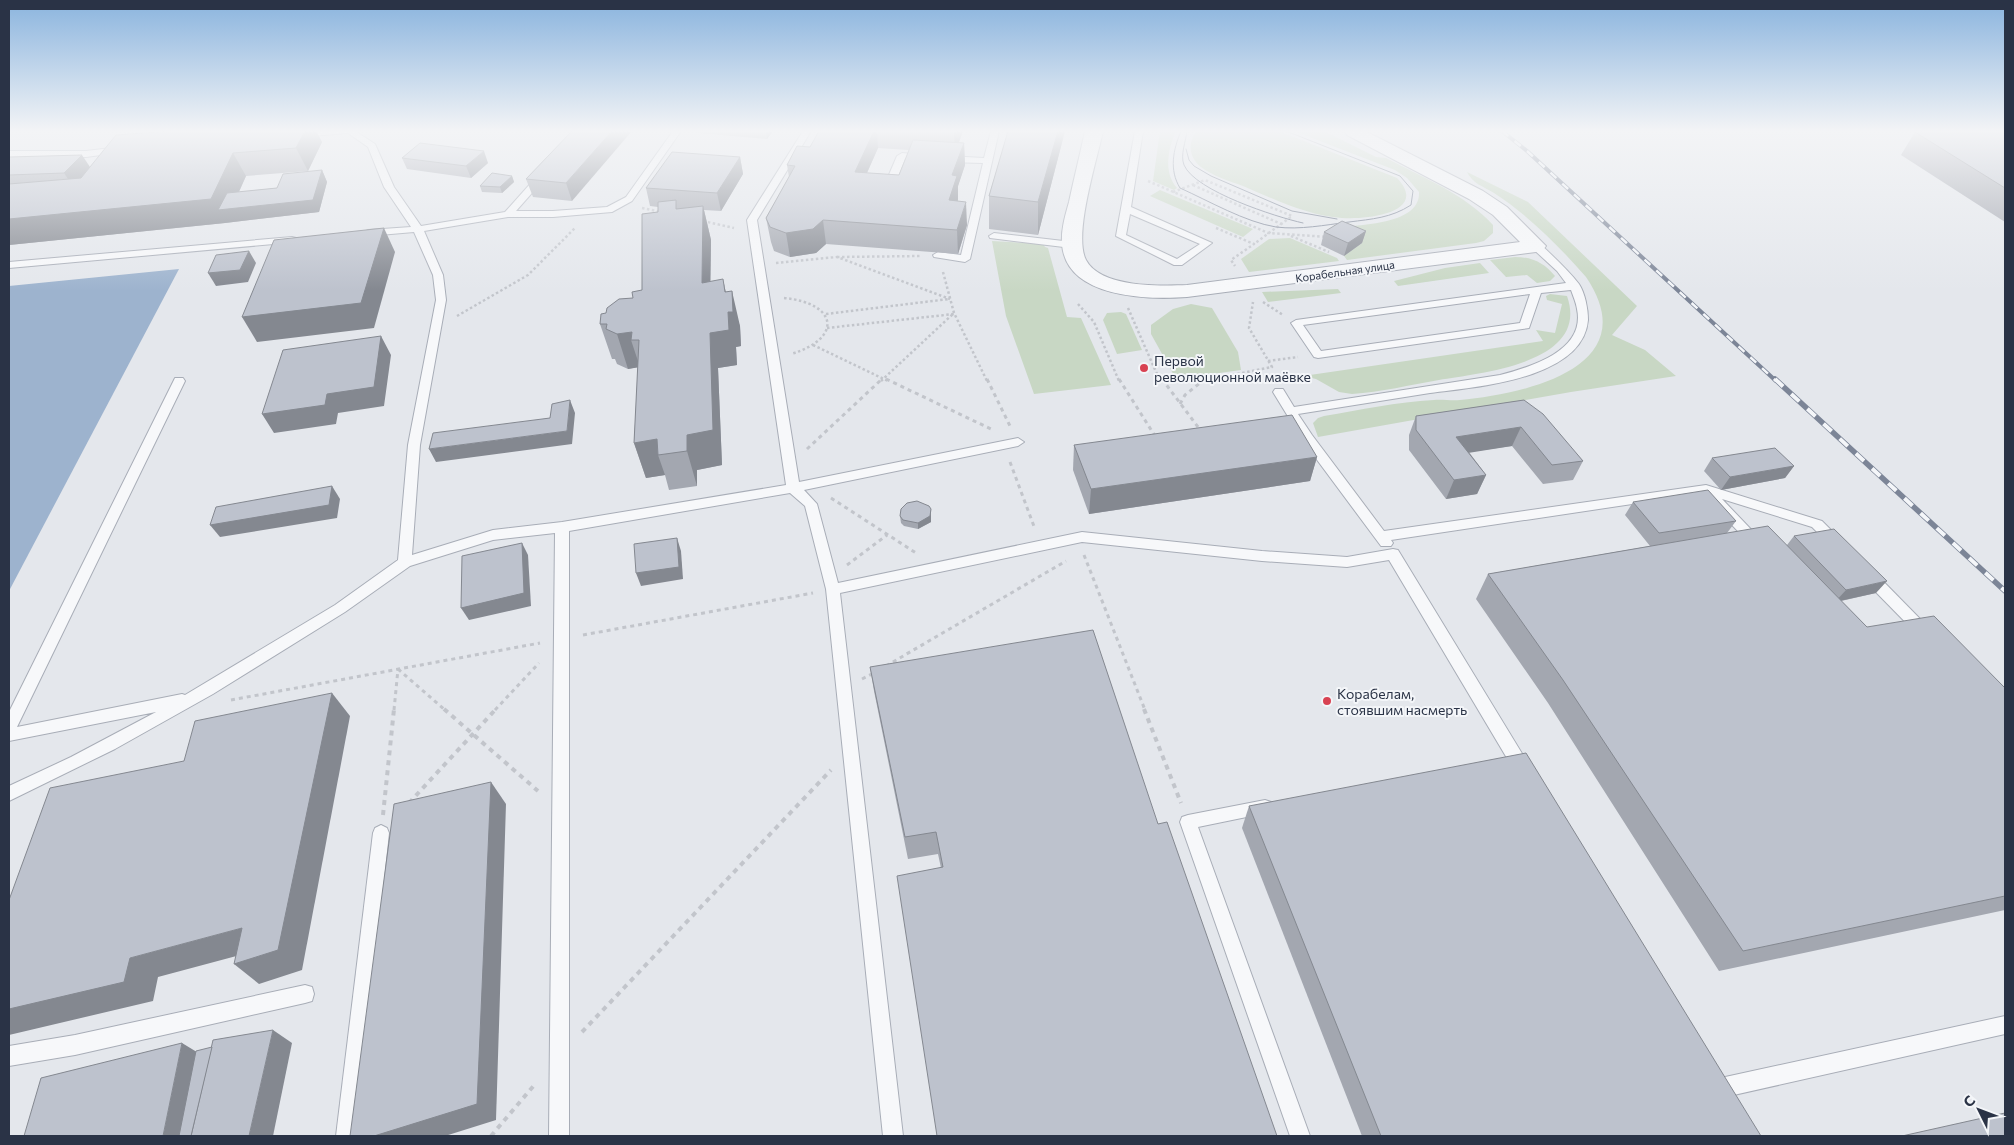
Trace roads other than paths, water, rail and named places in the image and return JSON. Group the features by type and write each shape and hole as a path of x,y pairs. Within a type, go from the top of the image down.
{"street":[{"path":"1072,245 1074,224 1082,184"},
{"path":"1456,184 1500,211 1536,246"},
{"name":"Корабельная улица","path":"1072,245 1073,252 1080,265 1095,278 1132,290 1166,293 1222,288 1536,246"}],"lane":[{"path":"388,184 418,229 438,275 441,300 414,445 404,562"},
{"path":"508,214 535,184"},
{"path":"360,234 418,229 508,214 608,210 629,199 639,184"},
{"path":"774,184 752,220 793,488 811,504 832,583 893,1136"},
{"path":"938,255 965,259 983,184"},
{"path":"1126,209 1207,243 1178,263 1120,236 1130,184"},
{"path":"994,236 1072,245"},
{"path":"9,265 302,239"},
{"path":"1291,411 1500,380 1541,368 1564,354 1578,337 1583,326 1584,308 1574,285 1566,274 1536,246"},
{"path":"1536,291 1526,326 1318,355 1296,323 1574,285"},
{"path":"9,727 179,380"},
{"path":"1279,392 1308,438 1382,536 1531,783"},
{"path":"9,794 66,768 197,697 372,589 404,562 493,535 562,527 811,485 1018,442"},
{"path":"1382,536 1706,489 1817,524 1936,645"},
{"path":"1706,489 1768,555"},
{"path":"559,1136 562,527"},
{"path":"832,583 937,567 1082,537 1262,556 1347,562 1393,554"},
{"path":"1898,626 1916,623"},
{"path":"9,735 197,697"},
{"path":"1496,761 1515,757"},
{"path":"60,786 66,768"},
{"path":"1284,803 1188,822 1300,1136"},
{"path":"346,1136 382,833"},
{"path":"9,1056 75,1046 305,994"},
{"path":"1717,1091 2005,1025"}],"water":[{"path":"179,269 9,591 9,286"}],"tram line":[{"path":"1178,184 1180,188 1252,221 1276,227 1294,228 1366,220 1396,213 1411,205 1413,191 1407,184"},
{"path":"1204,184 1256,209 1303,223"},
{"path":"1231,184 1292,211 1337,219"}],"railway":[{"path":"1563,184 1776,381"},
{"path":"1775,379 2005,591"}],"place":[{"name":"Первой революционной маёвке","path":"1144,368"},
{"name":"Корабелам, стоявшим насмерть","path":"1327,701"}]}
